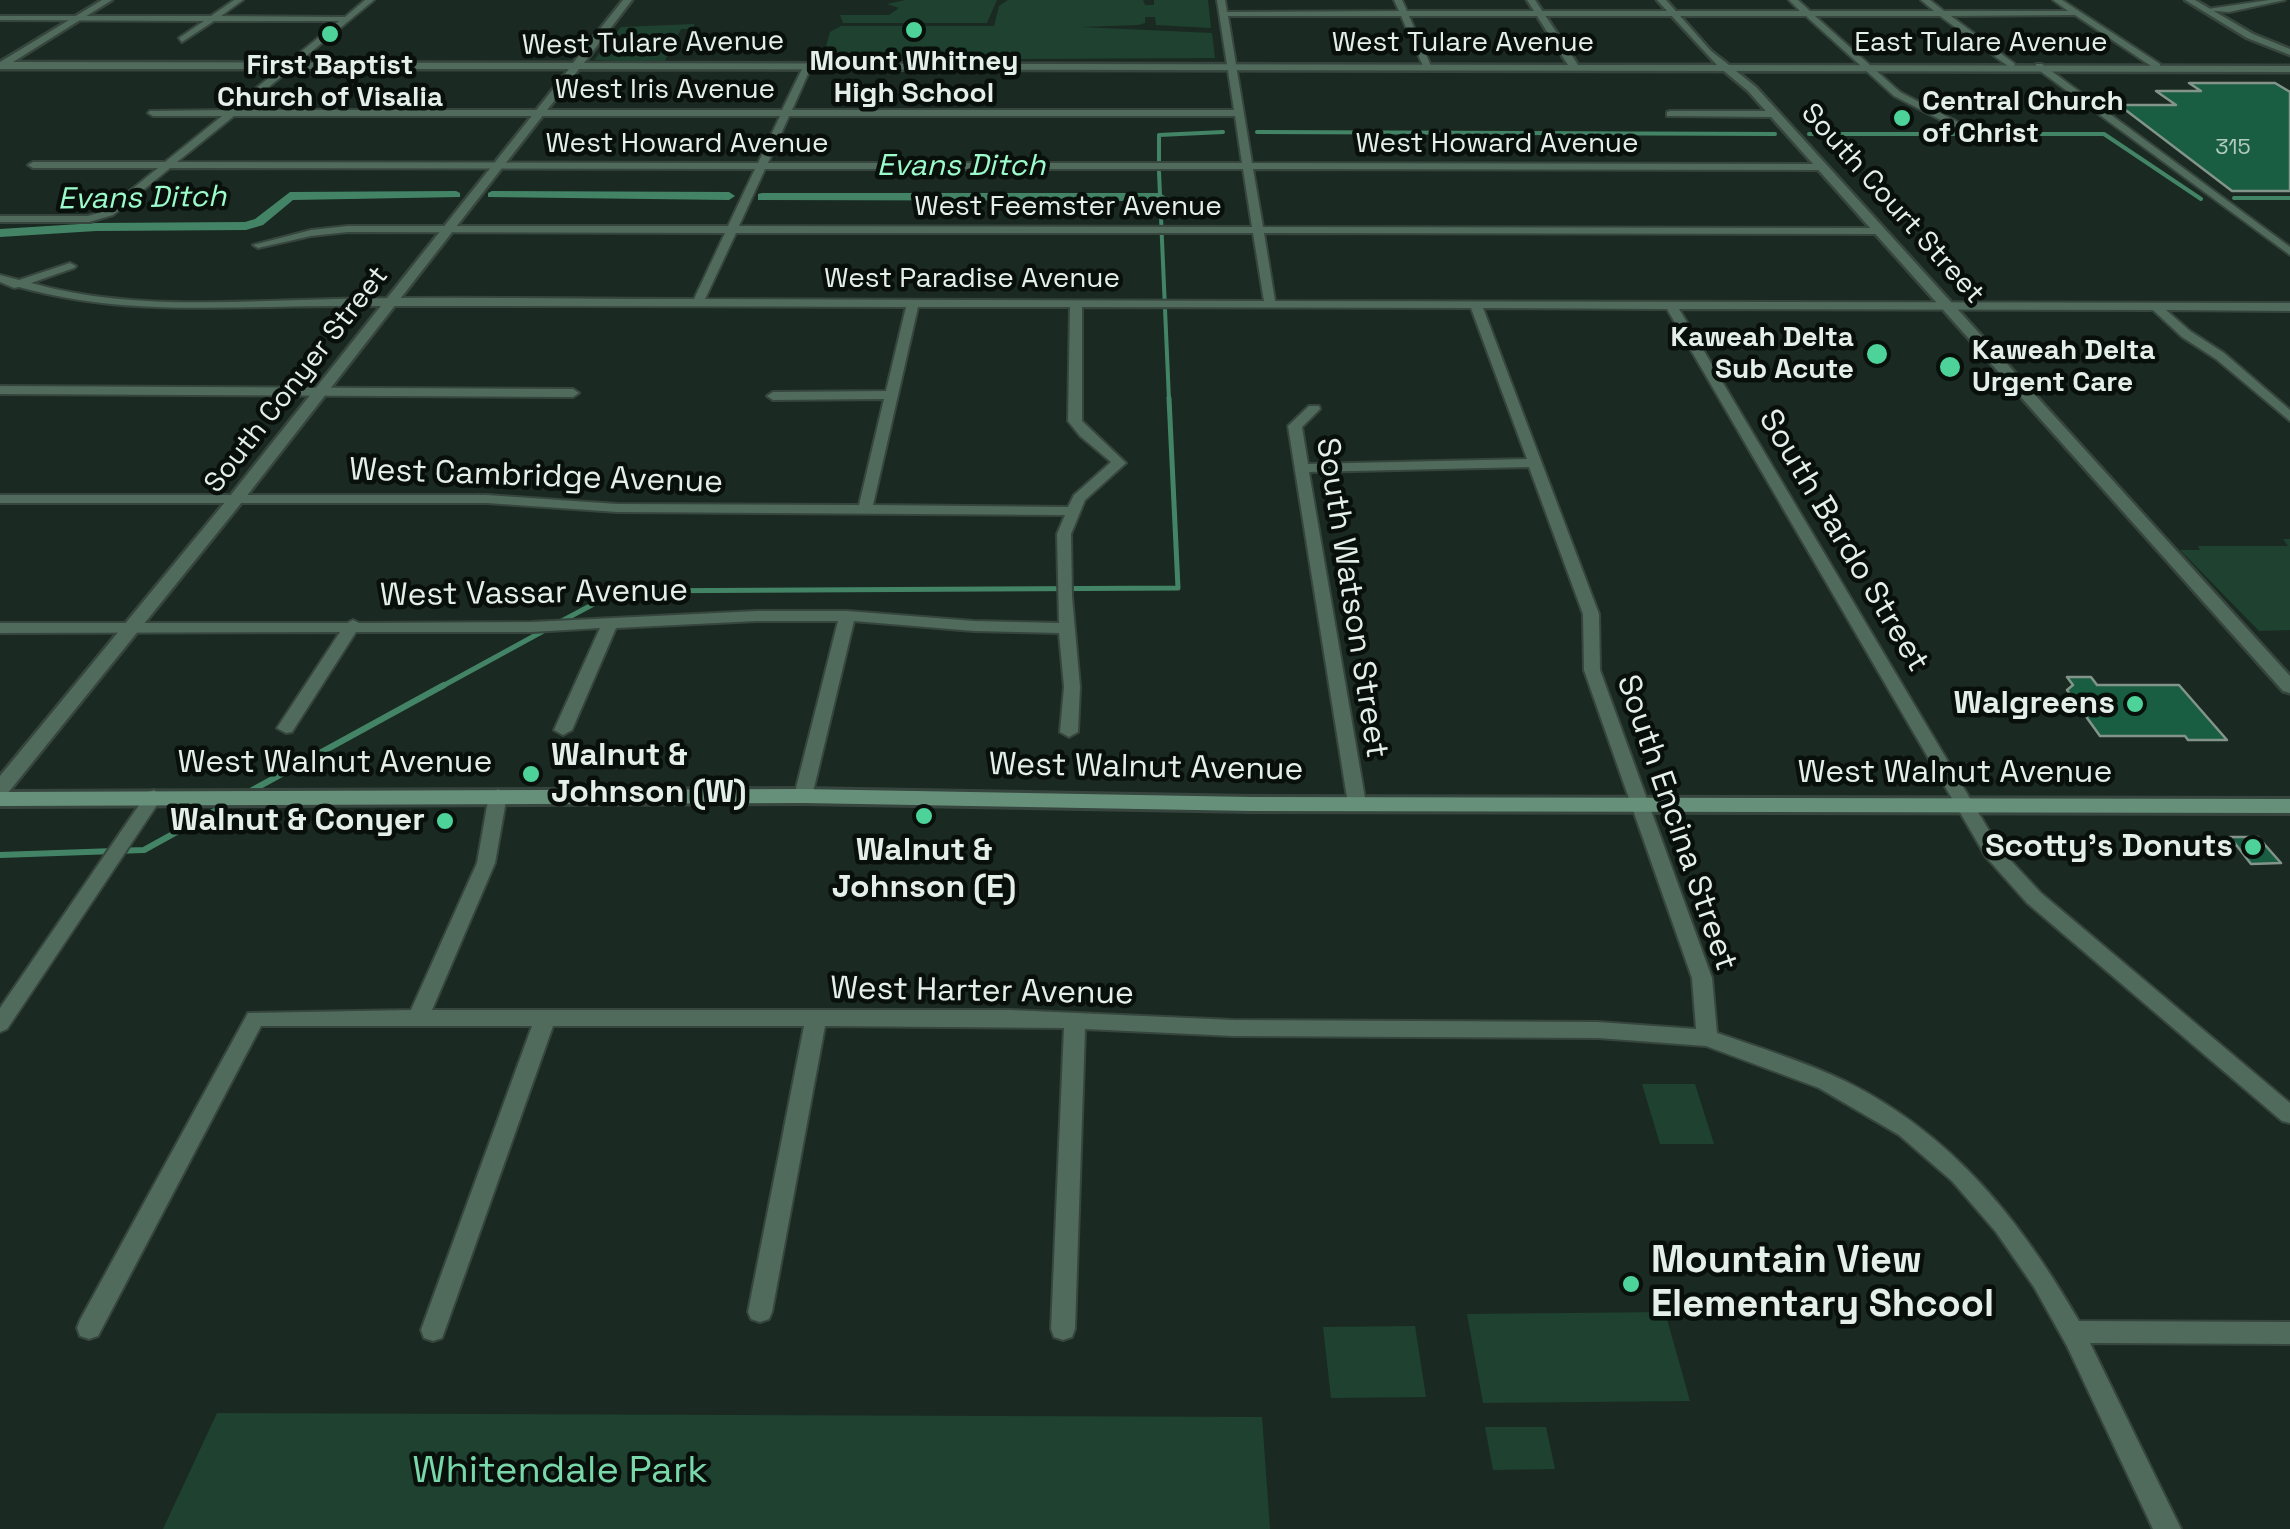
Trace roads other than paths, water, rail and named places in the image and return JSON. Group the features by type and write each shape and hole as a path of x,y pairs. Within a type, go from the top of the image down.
{"main road":[{"name":"West Walnut Avenue","path":"0,799 498,795 1357,804 2290,806"}],"street":[{"path":"0,66 108,0"},
{"path":"182,40 240,0"},
{"path":"0,219 89,219 108,213 370,0"},
{"name":"South Conyer Street","path":"0,789 236,499 628,0"},
{"path":"1221,0 1270,304"},
{"path":"1398,0 1426,66"},
{"path":"1530,0 1574,66"},
{"name":"South Court Street","path":"1661,0 1708,53 1727,66 1775,114 2290,687"},
{"path":"1794,0 1897,94 1970,132"},
{"path":"1925,0 2012,66"},
{"path":"2057,0 2157,66"},
{"path":"2188,0 2290,61"},
{"path":"2205,10 2281,0"},
{"path":"1223,14 2077,13"},
{"path":"0,18 346,19"},
{"name":"East Tulare Avenue","path":"1727,66 2234,66 2290,61"},
{"path":"698,303 808,64"},
{"name":"West Tulare Avenue","path":"0,66 1727,66"},
{"path":"2039,66 2290,252"},
{"name":"West Iris Avenue","path":"153,113 1238,112"},
{"name":"South Court Street","path":"1670,114 1775,114"},
{"name":"West Howard Avenue","path":"33,165 1822,167"},
{"name":"West Feemster Avenue","path":"258,245 311,232 348,229 1879,231"},
{"path":"0,290 70,266"},
{"name":"West Paradise Avenue","path":"0,278 85,301 154,308 390,303 2290,307"},
{"path":"866,510 912,304"},
{"path":"1069,732 1072,686 1062,565 1071,511 1088,486 1118,462 1116,456 1093,443 1075,421 1076,304"},
{"name":"South Encina Street","path":"1476,305 1591,614 1592,670 1702,978 1707,1038"},
{"name":"South Bardo Street","path":"1671,305 1993,853 2034,898 2290,1115"},
{"path":"2156,308 2220,356 2290,417"},
{"path":"0,390 573,392"},
{"path":"773,396 892,396"},
{"name":"South Watson Street","path":"1314,408 1295,426 1357,804"},
{"path":"1302,468 1534,463"},
{"name":"West Cambridge Avenue","path":"0,499 488,499 617,508 1071,511"},
{"name":"West Vassar Avenue","path":"0,628 609,625 757,616 847,616 974,626 1068,628"},
{"path":"803,796 847,616"},
{"path":"286,728 353,625"},
{"path":"563,730 609,625"},
{"path":"419,1016 486,863 498,795"},
{"path":"0,1024 154,796"},
{"name":"West Harter Avenue","path":"89,1328 255,1018 1010,1018 1074,1023 1598,1030 1707,1038"},
{"path":"434,1330 545,1019"},
{"path":"760,1312 816,1020"},
{"path":"1063,1329 1074,1023"},
{"path":"1707,1038 1842,1090 1932,1150 2002,1217 2032,1259 2071,1332 2167,1529"},
{"path":"2071,1332 2290,1333"}],"waterway":[{"path":"1159,161 1159,135 1223,132"},
{"path":"1257,132 1775,134"},
{"path":"1809,134 2104,134 2201,199"},
{"path":"1159,172 1169,400"},
{"name":"Evans Ditch","path":"0,233 96,227 246,226 259,222 290,196 456,195"},
{"name":"Evans Ditch","path":"492,195 729,196"},
{"name":"Evans Ditch","path":"762,197 1160,197"},
{"path":"2234,198 2290,198"},
{"path":"558,623 618,591 1178,588 1169,398"},
{"path":"439,688 547,629"},
{"path":"247,793 444,685"},
{"path":"0,855 144,850 231,802"}],"place":[{"name":"Mount Whitney High School","path":"914,30"},
{"name":"First Baptist Church of Visalia","path":"330,34"},
{"name":"Central Church of Christ","path":"1902,118"},
{"name":"Kaweah Delta Sub Acute","path":"1877,354"},
{"name":"Kaweah Delta Urgent Care","path":"1950,367"},
{"name":"Walgreens","path":"2135,704"},
{"name":"Walnut & Johnson (W)","path":"531,774"},
{"name":"Walnut & Johnson (E)","path":"924,816"},
{"name":"Walnut & Conyer","path":"445,821"},
{"name":"Scotty's Donuts","path":"2253,847"},
{"name":"Mountain View Elementary Shcool","path":"1631,1284"}],"park label":[{"name":"Whitendale Park","path":"560,1472"}]}
